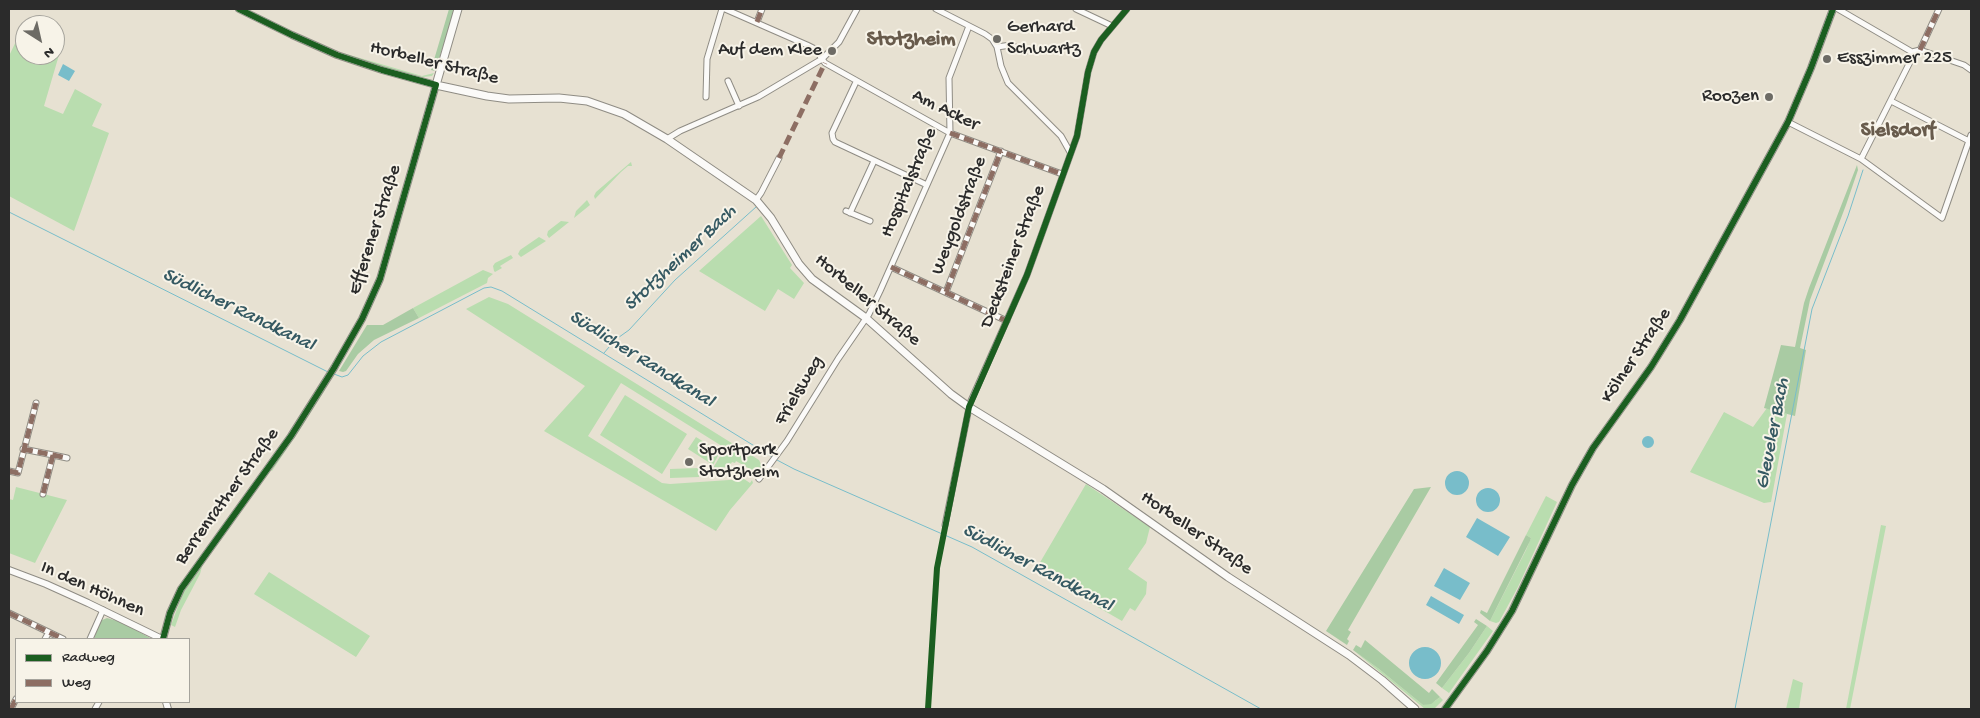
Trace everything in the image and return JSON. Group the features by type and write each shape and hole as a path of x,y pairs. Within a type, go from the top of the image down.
{"main road":[{"name":"Efferener Straße","path":"436,85 458,9"},
{"name":"Horbeller Straße","path":"436,85 509,99 559,98 587,101 624,114 667,139 756,200 771,218 799,264 812,279 866,318 934,380 969,407 1103,489 1228,577 1349,655 1382,680 1415,709"}],"street":[{"name":"Horbeller Straße","path":"239,9 292,36 338,55 436,85"},
{"path":"706,97 707,59 723,9 816,49 822,59"},
{"path":"757,22 762,9"},
{"path":"667,139 680,131 758,97 822,59 839,42 857,9"},
{"path":"936,9 985,34 998,47 1001,66 1008,83 1061,136 1070,152"},
{"path":"1076,9 1112,26"},
{"name":"Decksteiner Straße","path":"946,525 969,407 1027,275 1077,136 1092,58 1101,40 1128,9"},
{"name":"Kölner Straße","path":"1445,709 1479,664 1512,611 1582,466 1604,431 1651,367 1672,334 1788,122 1811,69 1832,9"},
{"path":"1838,9 1912,52 1920,50 1964,65 1971,70"},
{"path":"1920,50 1938,10"},
{"name":"Hospitalstraße","path":"866,318 891,267 950,133 949,78 969,26"},
{"path":"998,47 1011,45 1025,52"},
{"path":"1861,159 1911,60 1912,52"},
{"name":"Am Acker","path":"822,59 825,63 856,82 950,133 1062,174"},
{"path":"728,81 739,106"},
{"path":"856,82 832,136 835,142 926,185"},
{"name":"Efferener Straße","path":"328,378 362,319 380,279 436,85"},
{"path":"1788,122 1861,159 1942,218 1970,138 1891,101"},
{"path":"1061,136 1077,136"},
{"name":"Weygoldstraße","path":"946,292 1001,151"},
{"path":"756,200 762,193 779,158"},
{"path":"870,221 848,212 874,161"},
{"path":"891,267 1007,321"},
{"name":"Frielsweg","path":"759,479 780,452 866,318"},
{"name":"Berrenrather Straße","path":"162,638 170,613 182,589 267,471 328,378"},
{"path":"9,471 18,473 36,403"},
{"path":"23,449 67,458"},
{"path":"43,494 53,455"},
{"name":"In den Höhnen","path":"9,570 46,584 160,638"},
{"path":"90,638 103,610"},
{"path":"9,613 61,638"},
{"path":"46,638 49,632"}],"green space":[{"path":"449,9 455,9 435,71 431,70"},
{"path":"15,43 15,65 56,65 44,106 63,114 75,89 102,104 92,126 109,133 74,231 9,196 9,56"},
{"path":"343,53 422,76 434,73 432,76 423,77 383,67 344,55"},
{"path":"631,162 632,166 628,166 621,172 595,199 596,192"},
{"path":"1857,165 1858,170 1846,205 1810,300 1800,348 1806,350 1795,416 1764,408 1781,345 1795,347 1809,288"},
{"path":"587,200 590,205 574,218 576,211"},
{"path":"761,216 792,265 790,268 804,283 794,299 778,289 765,311 699,271"},
{"path":"561,221 569,222 549,238 547,235 548,231"},
{"path":"539,237 546,241 521,257 518,254 520,250"},
{"path":"511,255 513,258 500,266 502,268 494,271 493,266 495,263"},
{"path":"483,270 493,274 488,278 487,283 419,318 413,308"},
{"path":"489,297 508,304 759,460 764,470 758,477 754,475 755,472 736,461 735,463 732,462 729,467 713,468 725,448 621,383 588,436 662,483 744,479 750,483 752,480 753,483 730,510 716,531 544,431 585,386 466,309"},
{"path":"413,308 419,318 374,340 358,354 346,371 339,371 367,325 383,325"},
{"path":"323,390 325,390 271,471"},
{"path":"625,395 687,434 662,474 600,435"},
{"path":"1767,408 1787,414 1771,502 1764,503 1690,472 1724,412 1753,427"},
{"path":"696,437 720,452 713,465 688,449"},
{"path":"699,468 699,477 670,478 670,469"},
{"path":"1086,484 1150,527 1146,543 1128,569 1147,582 1146,594 1135,611 1130,608 1122,621 1035,571"},
{"path":"16,487 67,500 35,563 9,553 9,499 13,500"},
{"path":"1431,487 1348,630 1351,632 1347,639 1349,641 1347,645 1326,631 1414,489"},
{"path":"1546,496 1557,502 1518,587 1499,622 1490,621 1526,550 1531,538 1526,535"},
{"path":"1881,525 1886,526 1850,709 1846,709"},
{"path":"1526,535 1531,538 1530,541 1490,621 1480,613 1481,610 1487,613"},
{"path":"203,563 200,574 181,610 175,627 171,625 183,593"},
{"path":"269,572 370,636 356,657 254,594"},
{"path":"107,618 121,622 150,638 94,638 100,621"},
{"path":"1476,619 1487,626 1442,688 1436,683 1478,625 1474,622"},
{"path":"1487,626 1493,631 1449,693 1442,688"},
{"path":"1365,640 1429,693 1432,689 1440,697 1431,704 1423,705 1353,650 1356,645 1361,648"},
{"path":"1353,650 1423,705 1440,697 1443,700 1434,709 1425,709"},
{"path":"1793,679 1803,683 1799,709 1786,709"}],"water":[{"path":"63,65 75,71 69,81 58,75"},
{"path":"1648,436 1654,442 1648,448 1642,442"},
{"path":"1457,471 1465,475 1469,483 1465,491 1457,495 1449,491 1445,483 1449,475"},
{"path":"1488,488 1493,489 1499,495 1499,505 1493,511 1488,512 1483,511 1477,505 1476,500 1477,495 1483,489"},
{"path":"1477,518 1510,537 1498,556 1466,537"},
{"path":"1444,568 1470,583 1460,600 1434,586"},
{"path":"1431,596 1464,615 1459,624 1426,605"},
{"path":"1425,647 1437,651 1441,663 1437,675 1425,679 1413,675 1409,663 1413,651"}],"waterway":[{"name":"Gleueler Bach","path":"1735,709 1812,309 1848,216 1863,170"},
{"name":"Stotzheimer Bach","path":"604,353 615,340 629,330 675,280 756,207"},
{"name":"Südlicher Randkanal","path":"9,212 328,372"},
{"name":"Südlicher Randkanal","path":"334,374 342,377 348,375 363,356 381,342 484,288 491,287 502,291 774,458"},
{"name":"Südlicher Randkanal","path":"777,460 972,547 1261,709"}],"marked path":[{"path":"757,22 762,9"},
{"path":"1920,50 1939,9"},
{"path":"779,158 825,63"},
{"path":"950,133 1062,174"},
{"path":"946,292 1001,151"},
{"path":"891,267 1007,321"},
{"path":"9,471 18,473 36,403"},
{"path":"23,449 53,455 43,494"},
{"path":"53,455 67,458"},
{"path":"9,613 61,638"},
{"path":"11,709 15,701"}],"cycle path":[{"path":"163,638 170,613 181,589 291,436 362,319 380,279 436,85 337,55 239,9"},
{"path":"928,709 937,568 969,407 1027,275 1077,136 1088,72 1094,52 1101,40 1127,9"},
{"path":"1445,709 1487,651 1512,611 1572,485 1593,448 1651,367 1680,320 1788,122 1833,9"}],"place":[{"name":"Gerhard Schwartz","path":"997,39"},
{"name":"Auf dem Klee","path":"832,51"},
{"name":"Esszimmer 225","path":"1827,59"},
{"name":"Roozen","path":"1769,97"},
{"name":"Sportpark Stotzheim","path":"689,462"}],"district":[{"name":"Stotzheim","path":"911,41"},
{"name":"Sielsdorf","path":"1898,132"}]}
